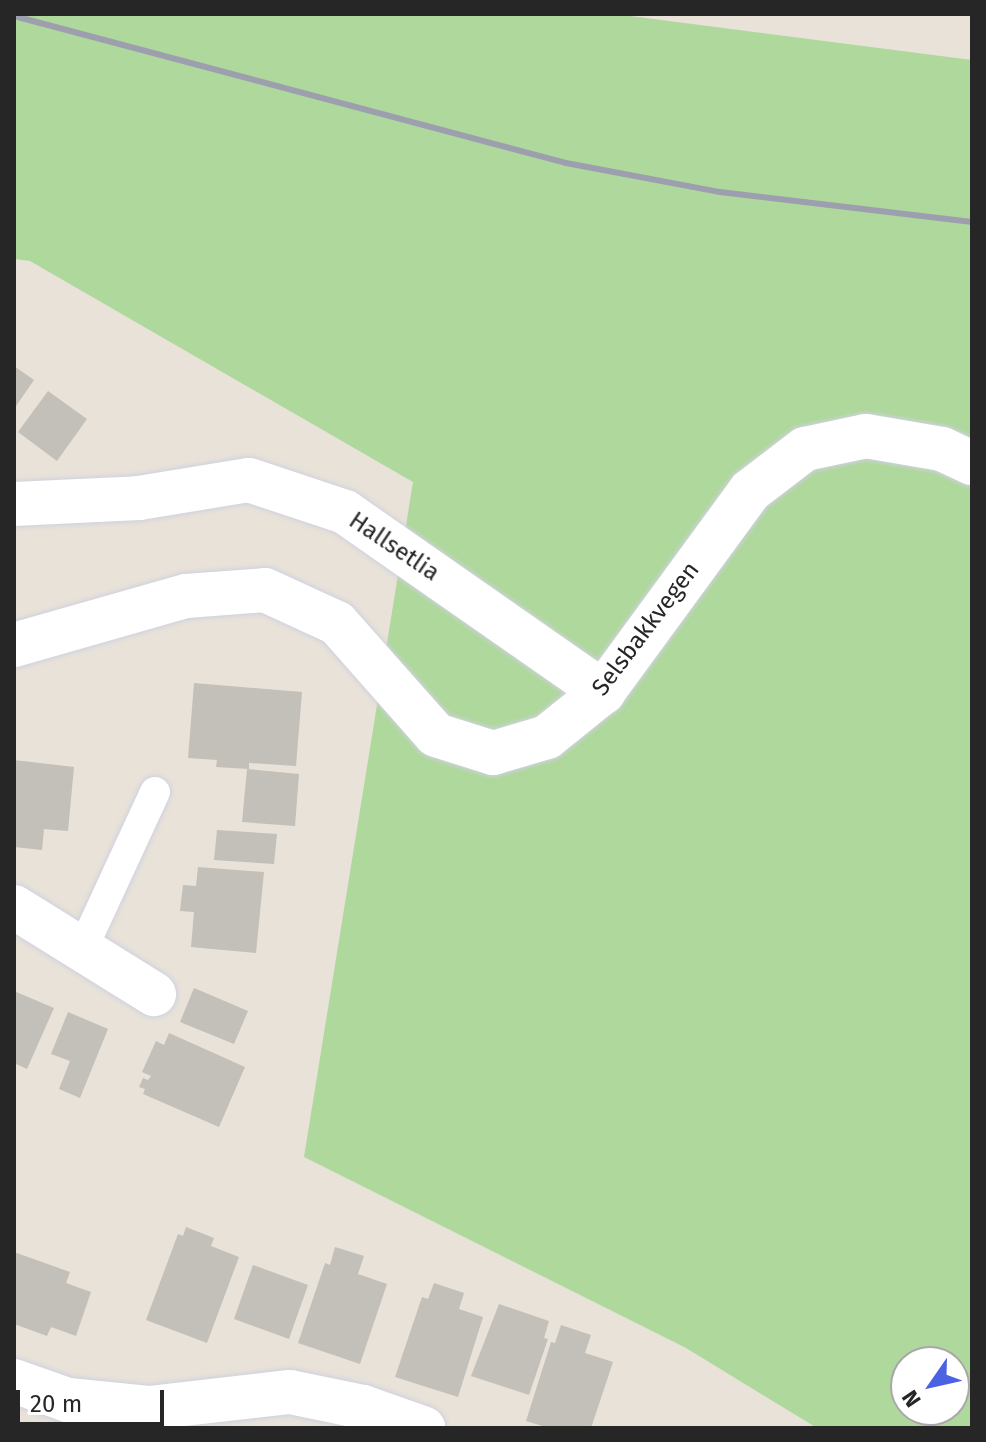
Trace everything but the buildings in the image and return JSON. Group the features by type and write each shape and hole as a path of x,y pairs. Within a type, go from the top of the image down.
{"street":[{"name":"Selsbakkvegen","path":"14,645 186,596 265,590 337,623 436,735 493,753 547,737 603,692 750,491 805,449 866,436 942,449 972,463"},
{"name":"Hallsetlia","path":"14,504 139,498 249,480 345,512 603,692"},
{"path":"14,907 154,994"},
{"path":"14,1381 68,1400 149,1408 290,1392 363,1407 423,1428"}],"lane":[{"path":"82,950 155,792"}],"green space":[{"path":"14,14 615,14 972,60 972,1428 817,1428 686,1348 304,1157 413,482 30,261 14,259"}],"railway":[{"path":"14,16 566,163 720,192 972,222"}]}
